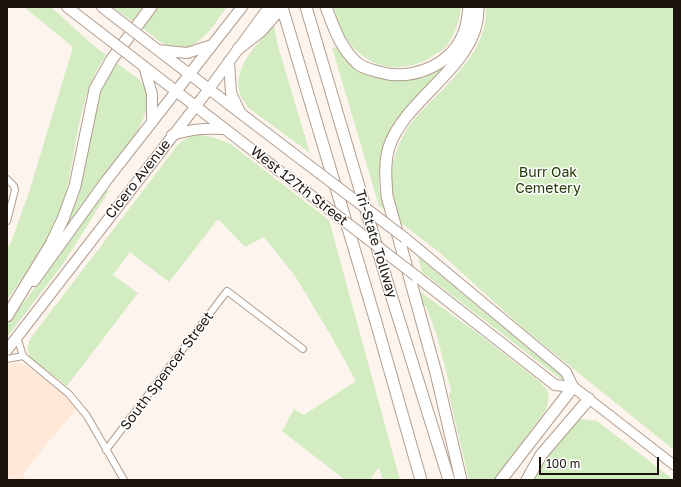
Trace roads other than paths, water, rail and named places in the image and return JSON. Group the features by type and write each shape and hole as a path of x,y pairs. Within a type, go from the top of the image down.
{"highway":[{"path":"7,317 51,244 63,219 75,186 95,89 112,60 151,7"},
{"path":"238,49 259,27 282,7"},
{"name":"Tri-State Tollway","path":"282,7 376,322 421,480"},
{"name":"Tri-State Tollway","path":"306,7 389,288 449,480"},
{"path":"326,7 342,46 358,64 388,75 405,75 430,68 450,53 462,37 468,18 469,7"},
{"path":"461,480 436,373 387,196 385,169 389,147 398,129 463,53 474,35 478,16 478,7"},
{"path":"501,480 573,387"},
{"path":"527,480 542,455 589,399"}],"main road":[{"name":"West 127th Street","path":"67,7 555,384 573,387 674,465"},
{"name":"West 127th Street","path":"102,7 405,238 566,372 573,387"},
{"name":"Cicero Avenue","path":"7,317 106,181 242,7"},
{"path":"259,27 269,7"},
{"path":"154,47 187,53 212,45"},
{"name":"Cicero Avenue","path":"7,350 209,89 238,49"},
{"path":"229,61 231,93 241,114"},
{"path":"141,63 152,94 152,122"},
{"path":"172,135 204,128 226,130"}],"street":[{"path":"7,179 14,186 15,190 7,221"},
{"name":"South Spencer Street","path":"106,450 227,291 303,349"},
{"path":"17,337 22,356 69,394 87,416 124,480"},
{"path":"7,359 22,356"}],"park label":[{"name":"Burr Oak Cemetery","path":"548,182"}]}
